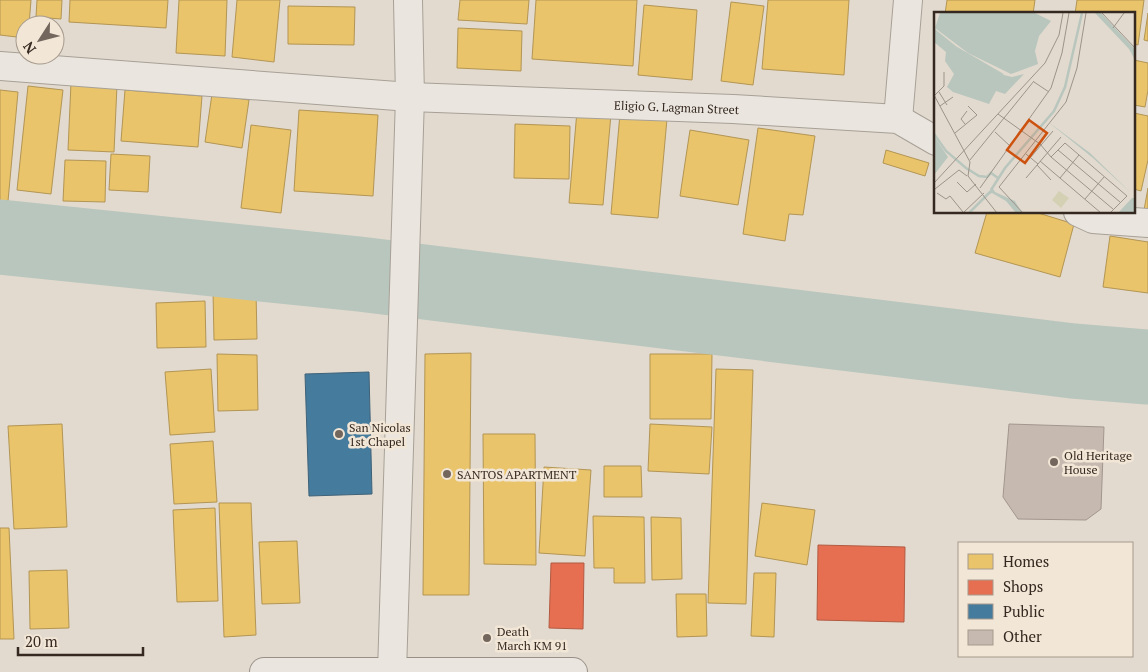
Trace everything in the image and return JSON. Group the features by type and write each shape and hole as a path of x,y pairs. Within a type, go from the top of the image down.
{"street":[{"path":"392,671 410,97 408,0"},
{"path":"898,119 908,0"},
{"name":"Eligio G. Lagman Street","path":"0,66 410,97 733,109 898,119 934,140"},
{"path":"1082,214 1093,219 1148,223"},
{"path":"264,672 573,672"}],"building: Homes":[{"path":"0,0 31,0 30,15 15,15 15,37 0,35"},
{"path":"37,0 62,0 61,15 36,15"},
{"path":"70,0 168,0 166,28 69,22"},
{"path":"179,0 227,0 225,56 176,53"},
{"path":"237,0 280,0 274,62 232,57"},
{"path":"460,0 529,0 527,24 458,20"},
{"path":"536,0 637,0 633,66 532,59"},
{"path":"768,0 849,0 844,75 762,69"},
{"path":"947,0 1035,0 1033,12 945,12"},
{"path":"1077,0 1144,0 1138,45 1136,44 1136,12 1075,12"},
{"path":"731,2 764,6 753,85 721,81"},
{"path":"644,5 697,10 692,80 638,75"},
{"path":"288,6 355,7 354,45 288,44"},
{"path":"1148,13 1148,41 1144,40"},
{"path":"458,28 522,31 521,71 457,68"},
{"path":"1136,60 1148,63 1148,90 1145,107 1136,105"},
{"path":"71,83 117,85 114,152 68,150"},
{"path":"28,86 63,90 51,194 17,190"},
{"path":"0,90 18,92 8,201 0,201"},
{"path":"125,90 202,96 198,147 121,141"},
{"path":"212,94 249,100 242,148 205,142"},
{"path":"299,110 378,115 373,196 294,191"},
{"path":"577,111 611,114 603,205 569,203"},
{"path":"1136,113 1148,116 1148,160 1141,191 1136,190"},
{"path":"620,114 667,119 658,218 611,214"},
{"path":"515,124 570,126 569,179 514,178"},
{"path":"251,125 291,130 281,213 241,208"},
{"path":"758,128 815,136 803,215 789,214 785,241 743,234"},
{"path":"690,130 749,140 738,205 680,196"},
{"path":"886,150 929,163 925,176 883,163"},
{"path":"111,154 150,156 148,192 109,190"},
{"path":"65,160 106,161 105,202 63,201"},
{"path":"1148,188 1148,211 1144,210"},
{"path":"986,214 1042,214 1074,224 1060,277 975,253"},
{"path":"1110,236 1148,242 1148,293 1103,287"},
{"path":"213,291 256,291 257,339 214,340"},
{"path":"205,301 206,347 157,348 156,303"},
{"name":"SANTOS APARTMENT","path":"471,353 469,595 423,595 425,354"},
{"path":"217,354 257,355 258,410 218,411"},
{"path":"650,354 712,354 711,419 650,419"},
{"path":"211,369 215,432 170,435 165,372"},
{"path":"716,369 753,370 746,604 708,603"},
{"path":"62,424 67,527 14,529 8,426"},
{"path":"650,424 712,427 709,474 648,471"},
{"path":"483,434 535,434 536,565 484,564"},
{"path":"213,441 217,502 174,504 170,444"},
{"path":"604,466 641,466 642,497 604,497"},
{"path":"544,467 591,470 585,556 539,553"},
{"path":"219,503 251,503 256,635 224,637"},
{"path":"762,503 815,510 807,565 755,556"},
{"path":"215,508 218,601 177,602 173,510"},
{"path":"593,516 644,517 645,583 614,583 614,568 594,568"},
{"path":"651,517 681,518 682,579 652,580"},
{"path":"0,528 9,528 14,639 0,639"},
{"path":"297,541 300,603 262,604 259,542"},
{"path":"67,570 69,628 30,629 29,571"},
{"path":"754,573 776,573 774,637 751,636"},
{"path":"676,594 706,594 707,636 677,637"}],"building: Shops":[{"path":"818,545 905,547 904,622 817,620"},
{"path":"551,563 584,563 583,629 549,628"}],"building: Public":[{"name":"San Nicolas 1st Chapel","path":"369,372 372,494 309,496 305,374"}],"building: Other":[{"name":"Old Heritage House","path":"1009,424 1104,427 1101,509 1086,520 1018,519 1003,497"}],"waterway":[{"path":"0,237 359,274 1073,361 1148,367"}],"place":[{"name":"San Nicolas 1st Chapel","path":"339,434"},
{"name":"Old Heritage House","path":"1054,462"},
{"name":"SANTOS APARTMENT","path":"447,474"},
{"name":"Death March KM 91","path":"487,638"}]}
